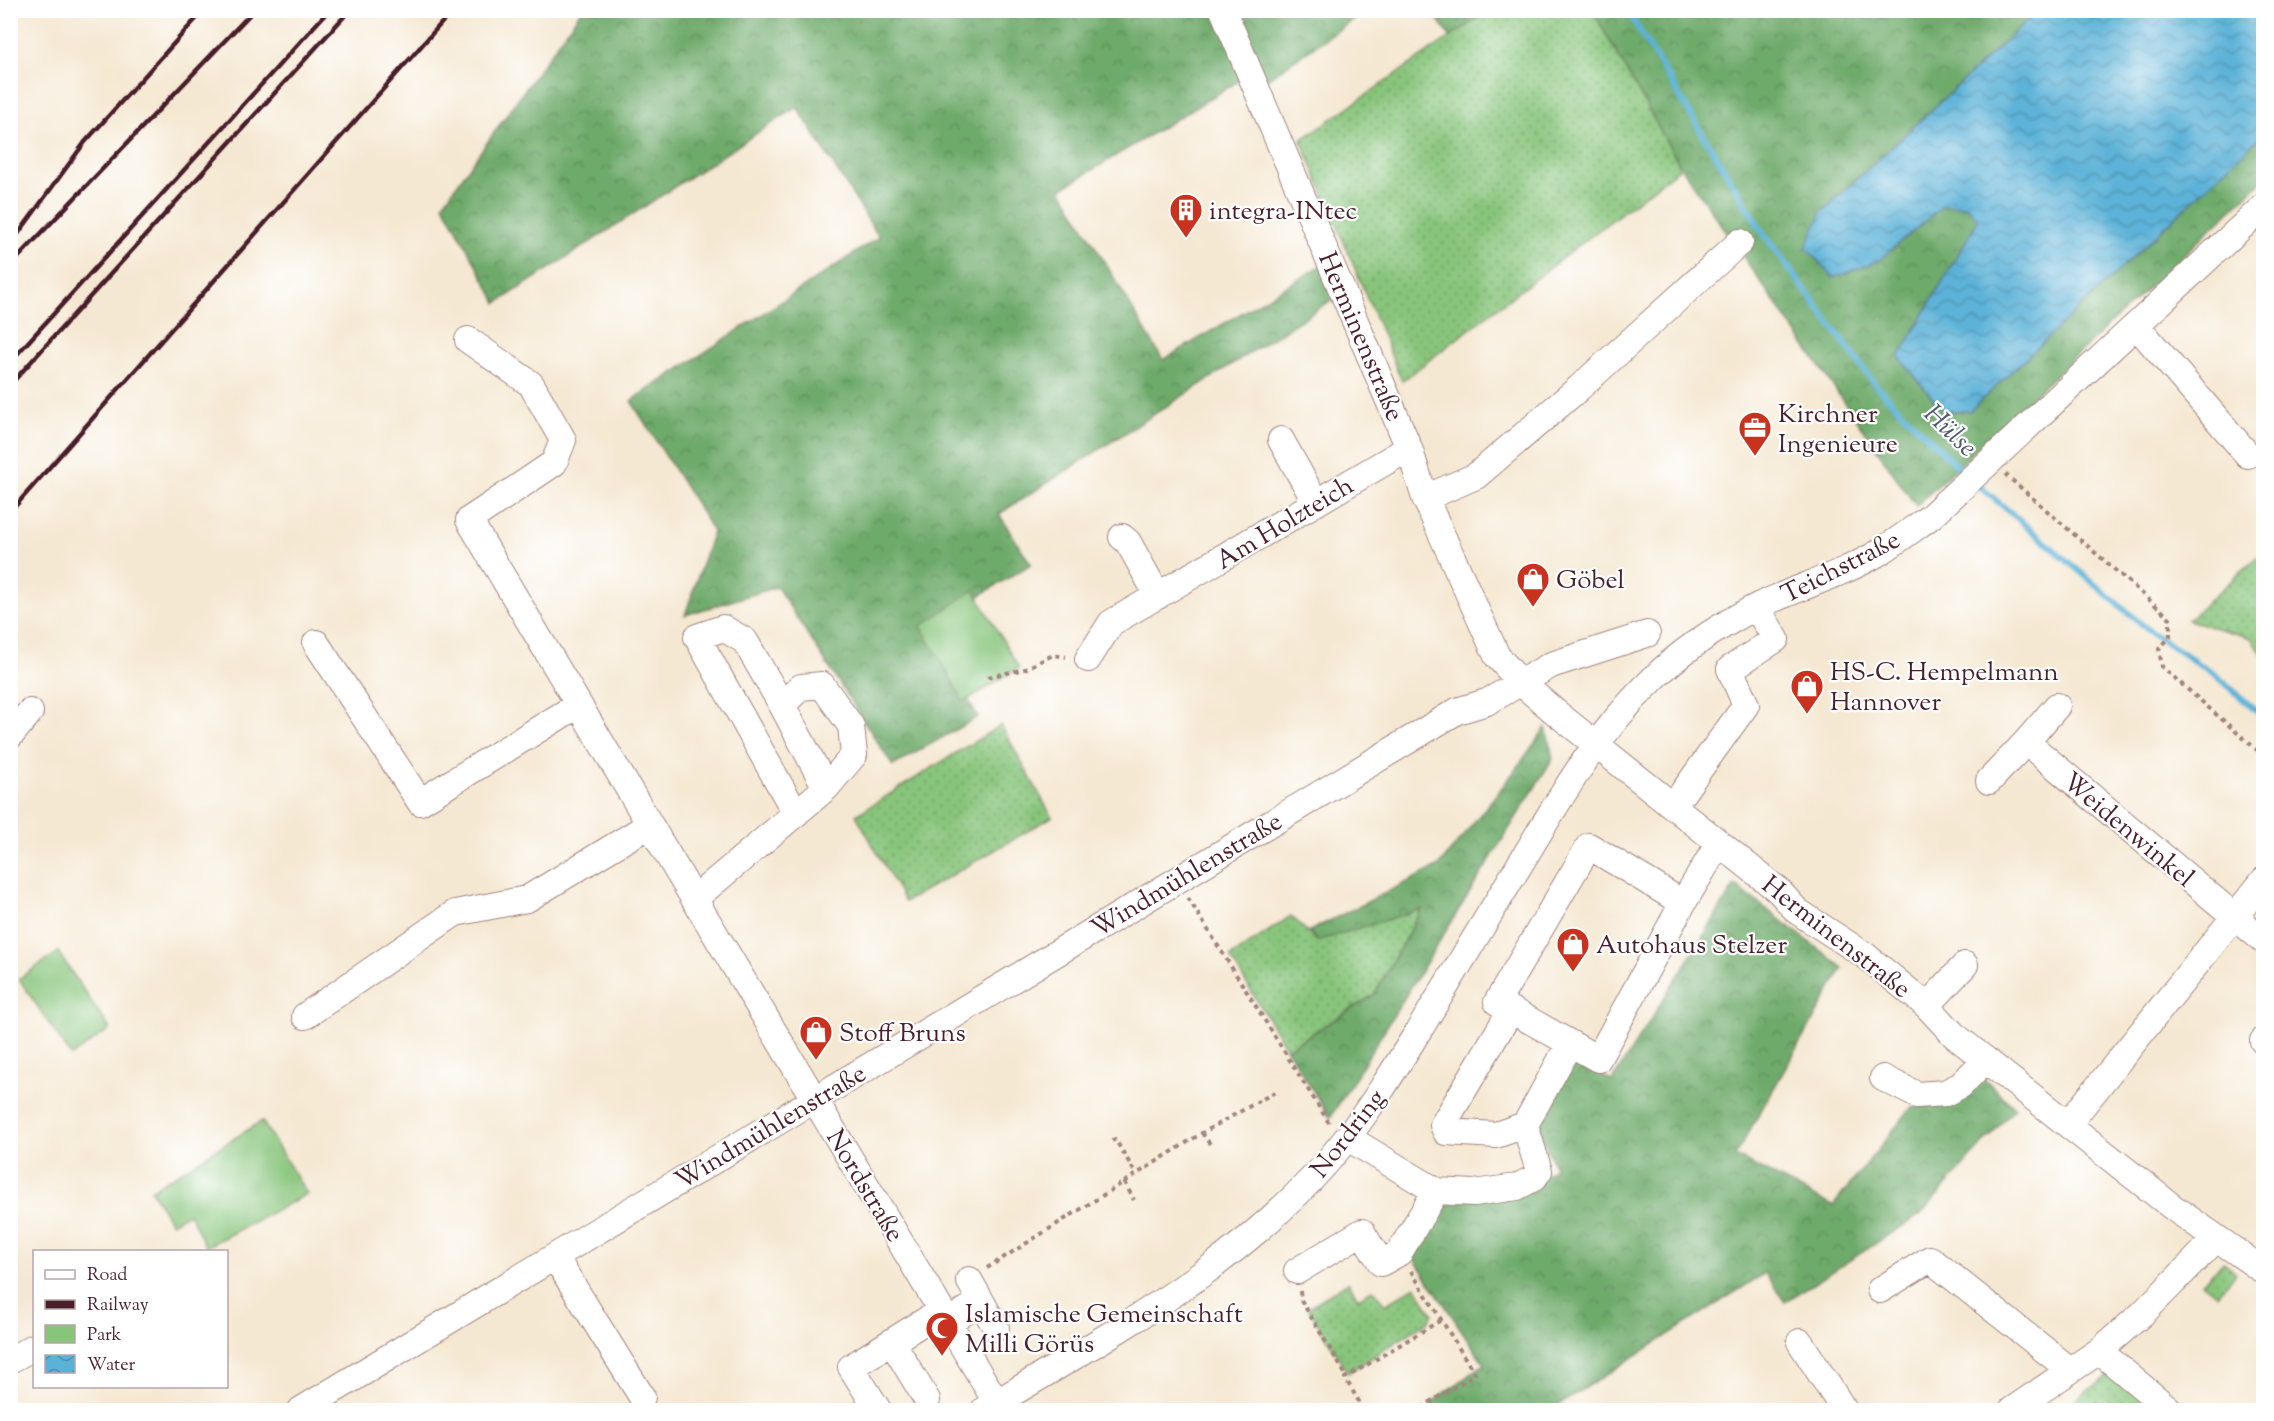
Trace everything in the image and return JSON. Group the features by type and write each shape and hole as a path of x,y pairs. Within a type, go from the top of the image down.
{"street":[{"name":"Herminenstraße","path":"1223,10 1409,448 1425,498 1497,656 1520,682 1595,745 1778,890 1797,911 1866,956 1927,1006 1954,1035 1985,1060 2175,1209 2264,1271"},
{"name":"Teichstraße","path":"1595,745 1618,714 1652,679 1702,640 1756,607 1880,552 1930,517 2264,206"},
{"path":"1425,498 1476,476 1579,388 1740,242"},
{"path":"2136,325 2248,455"},
{"name":"Nordstraße","path":"468,340 531,384 563,440 554,463 469,520 945,1317 994,1408"},
{"path":"1281,440 1316,503"},
{"name":"Am Holzteich","path":"1088,659 1111,623 1409,448"},
{"path":"1122,537 1128,542 1158,596"},
{"path":"1672,806 1746,705 1730,669 1776,639 1756,607"},
{"path":"796,814 697,637 723,628 745,641 826,788"},
{"name":"Windmühlenstraße","path":"301,1410 1457,711 1487,702 1551,665 1647,634"},
{"path":"316,643 420,802 578,705"},
{"path":"694,898 826,788 854,756 852,726 822,685 801,687 782,705"},
{"path":"1989,781 2057,706"},
{"path":"10,736 30,712"},
{"name":"Weidenwinkel","path":"2026,742 2233,917 2264,940"},
{"name":"Nordring","path":"994,1408 1164,1300 1230,1254 1268,1223 1304,1188 1345,1141 1376,1100 1573,776 1595,745"},
{"path":"305,1016 455,913 527,899 650,825"},
{"path":"1683,903 1589,846 1497,1002 1598,1059 1683,903 1719,843"},
{"path":"2068,1124 2264,880"},
{"path":"1927,1006 1965,965"},
{"path":"1511,1010 1443,1125 1446,1132 1496,1135 1525,1125 1570,1043"},
{"path":"1883,1078 1917,1095 1945,1094 1961,1085 1985,1060"},
{"path":"1345,1141 1436,1191 1474,1193 1517,1187 1534,1178 1539,1171 1525,1125"},
{"path":"1297,1271 1362,1232 1381,1263 1400,1253 1436,1191"},
{"path":"2012,1410 2099,1350 2143,1313 2216,1239"},
{"path":"555,1257 642,1397"},
{"path":"1880,1290 1930,1259 2070,1370"},
{"path":"878,1410 851,1367 892,1342 945,1317 975,1290 996,1328"},
{"path":"892,1342 927,1400"},
{"path":"1800,1342 1844,1410"},
{"path":"10,1360 33,1348"},
{"path":"2099,1350 2170,1410"}],"path":[{"path":"1978,474 2170,618 2170,637 2159,650 2162,667 2264,756"},
{"path":"988,677 1025,669 1053,655 1088,659"},
{"path":"1177,880 1345,1141"},
{"path":"975,1290 1136,1174 1275,1092"},
{"path":"1202,1133 1210,1144"},
{"path":"1112,1141 1115,1139 1136,1174"},
{"path":"1124,1182 1134,1200"},
{"path":"1400,1253 1475,1374 1418,1410"},
{"path":"1297,1271 1301,1300 1364,1410"},
{"path":"1347,1377 1441,1320"}],"green space":[{"path":"1489,10 1593,11 1681,167 1402,381 1301,140"},
{"path":"581,11 1366,11 1264,81 1258,69 1061,189 1163,360 1322,265 1335,298 999,514 1031,564 927,628 978,717 893,766 777,587 685,615 713,531 631,401 879,237 797,107 497,303 443,204"},
{"path":"1432,11 1489,11 1450,37"},
{"path":"1593,11 2038,11 1822,212 1806,247 1878,261 1944,205 1968,206 1978,220 1899,357 1943,411 1970,411 2263,134 2263,180 1916,506 1681,167"},
{"path":"2263,552 2263,655 2251,638 2188,620"},
{"path":"974,590 1019,668 964,702 921,626"},
{"path":"1001,725 1052,817 905,902 856,815"},
{"path":"1546,727 1553,758 1330,1118 1287,1049 1374,995 1422,909 1317,941 1309,931 1439,866 1514,772"},
{"path":"1735,885 1843,968 1735,1156 1833,1206 1911,1108 1952,1100 1980,1075 2015,1108 1920,1215 1785,1302 1765,1273 1551,1410 1436,1410 1431,1403 1484,1364 1412,1256 1447,1193 1519,1193 1555,1168 1534,1117 1568,1055 1612,1081"},
{"path":"1422,908 1374,995 1287,1049 1230,957 1291,916 1317,941"},
{"path":"58,952 110,1029 71,1056 19,979"},
{"path":"262,1121 307,1194 206,1247 189,1213 171,1223 151,1190"},
{"path":"2223,1262 2236,1273 2217,1295 2202,1283"},
{"path":"1348,1282 1358,1298 1372,1290 1385,1305 1415,1286 1433,1314 1429,1321 1348,1373 1308,1308"},
{"path":"2112,1373 2158,1410 2066,1410 2065,1408"}],"water":[{"path":"2038,11 2247,11 2263,27 2263,134 1970,411 1943,411 1899,357 1978,220 1968,207 1944,205 1878,261 1833,278 1806,247 1822,212"}],"waterway":[{"name":"Hülse","path":"1627,10 1763,233 1876,386 1966,475"},
{"name":"Hülse","path":"1977,484 2152,633 2217,676 2264,718"}],"railway":[{"path":"10,44 14,10"},
{"path":"10,245 85,142 204,10"},
{"path":"10,266 254,10"},
{"path":"10,362 329,10"},
{"path":"10,385 350,10"},
{"path":"10,512 453,10"}],"place":[{"name":"integra-INtec","path":"1186,239"},
{"name":"Kirchner Ingenieure","path":"1755,457"},
{"name":"Göbel","path":"1533,608"},
{"name":"HS-C. Hempelmann Hannover","path":"1807,715"},
{"name":"Autohaus Stelzer","path":"1573,973"},
{"name":"Stoff Bruns","path":"816,1061"},
{"name":"Islamische Gemeinschaft Milli Görüs","path":"942,1357"}]}
